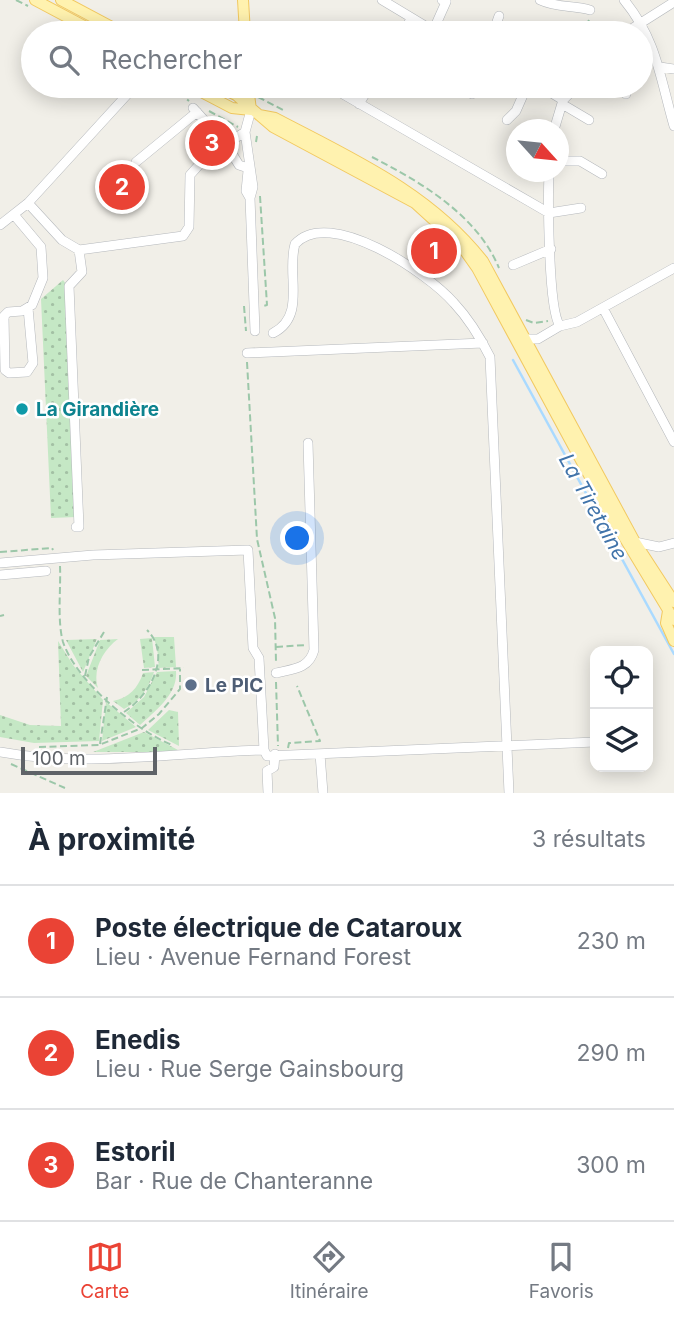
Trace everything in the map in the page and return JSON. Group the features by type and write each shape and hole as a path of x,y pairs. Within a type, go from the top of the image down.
{"main road":[{"path":"36,0 75,21"},
{"path":"61,0 100,21"},
{"path":"243,0 244,21"},
{"path":"213,98 232,108 275,118 403,187 447,219 483,261 672,611"},
{"path":"239,98 273,127 415,203 460,244 477,268 610,514 672,611"},
{"path":"251,98 255,113"},
{"path":"672,611 666,623 674,641"}],"street":[{"path":"382,0 417,21"},
{"path":"439,21 446,2 442,0"},
{"path":"540,0 555,7 575,6 590,10"},
{"path":"624,0 641,21"},
{"path":"644,21 674,2"},
{"path":"497,21 499,16"},
{"path":"653,51 674,126"},
{"path":"660,70 674,69"},
{"path":"660,70 674,74"},
{"path":"0,225 15,216 28,203 125,98"},
{"path":"349,98 549,213 580,208"},
{"path":"359,104 363,98"},
{"path":"508,119 516,111 522,98"},
{"path":"557,98 589,120"},
{"path":"558,119 566,98"},
{"path":"136,162 197,108 239,164 248,169"},
{"path":"255,113 246,132 248,169 253,187 250,198 255,331"},
{"path":"28,203 62,240 79,250 183,236 189,227 190,175 197,164 246,132"},
{"path":"569,161 580,161 602,174"},
{"path":"549,182 554,310 560,326"},
{"path":"15,216 41,247 43,278 36,299 28,308 8,312 4,316 5,370 9,373 27,372 33,363 28,308"},
{"path":"273,333 283,328 293,306 292,254 295,244 310,233 326,231 405,261 453,302 490,357 509,793"},
{"path":"513,265 551,249"},
{"path":"76,527 79,527 69,286 82,272 79,250"},
{"path":"525,339 538,339 560,326 569,326 674,268"},
{"path":"603,308 674,442"},
{"path":"247,353 482,343"},
{"path":"276,673 308,664 312,657 314,642 308,443"},
{"path":"635,542 659,547 674,543"},
{"path":"0,563 248,550 253,648 259,658 264,750 267,757 590,742"},
{"path":"0,575 46,571"},
{"path":"0,752 34,756 160,757 264,750"},
{"path":"320,754 323,793"},
{"path":"268,793 267,771 274,766 280,755"}],"path":[{"path":"185,98 197,108 246,132 257,136 263,132"},
{"path":"255,331 244,331 244,306 267,305 261,211"},
{"path":"247,353 257,539 275,618 280,755"},
{"path":"60,558 63,640 85,677 142,729 174,747"},
{"path":"0,616 4,615"},
{"path":"123,713 143,697 156,669 157,649 153,636 147,630"},
{"path":"85,677 89,657 104,632"},
{"path":"275,647 314,642"},
{"path":"30,747 99,745 142,729 159,715 180,690 180,668"},
{"path":"142,670 184,668"},
{"path":"280,755 289,743 320,741 297,686"},
{"path":"99,745 106,698"},
{"path":"9,763 26,768 65,788"}],"green space":[{"path":"63,280 66,284 76,517 51,518 41,299"},
{"path":"154,637 174,637 176,667 158,668 159,659"},
{"path":"152,638 155,667 144,668 140,639"},
{"path":"97,639 83,672 66,640"},
{"path":"118,639 100,661 96,674 98,688 86,676 100,640"},
{"path":"58,641 73,665 103,700 99,741 34,743 0,737 0,715 30,725 61,726"},
{"path":"176,671 170,694 140,725 126,713 144,697 157,672"},
{"path":"154,672 143,694 130,706 124,709 113,701 132,692 143,673"},
{"path":"106,702 136,727 102,741"},
{"path":"169,710 178,712 179,746 148,730"},
{"path":"144,732 178,752 93,752"}],"waterway":[{"name":"La Tiretaine","path":"513,360 674,654"}],"place":[{"name":"Estoril","path":"212,143"},
{"name":"Enedis","path":"122,187"},
{"name":"Poste électrique de Cataroux","path":"434,251"},
{"name":"La Girandière","path":"22,409"},
{"name":"Le PIC","path":"191,685"}]}
